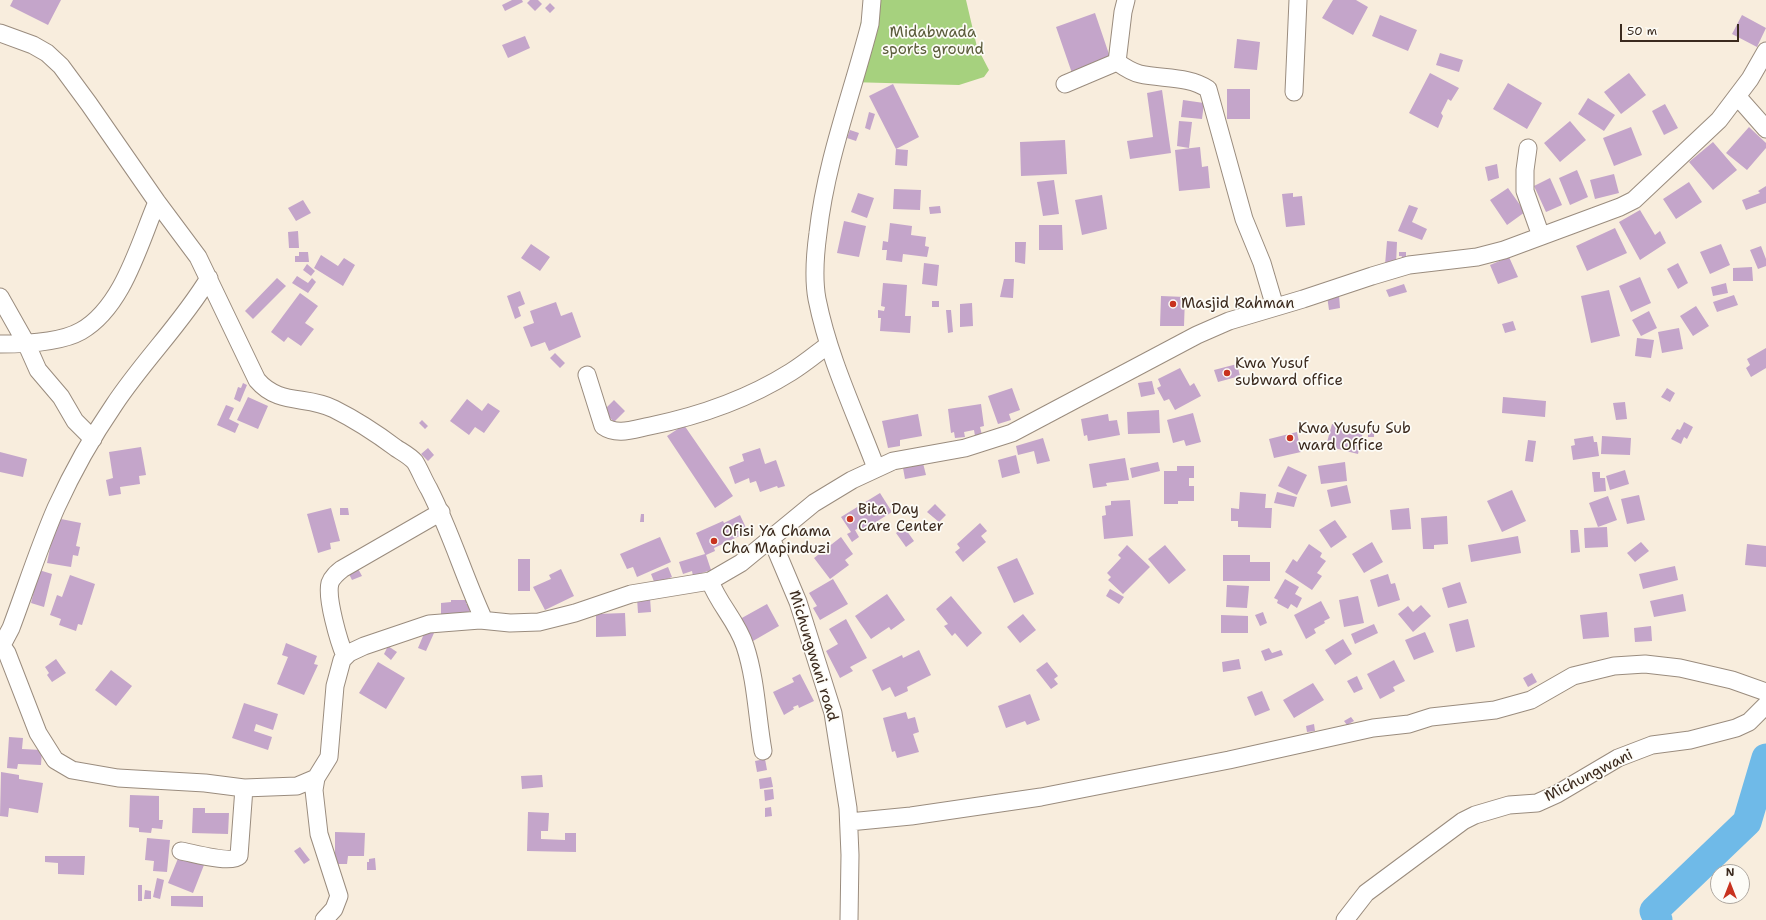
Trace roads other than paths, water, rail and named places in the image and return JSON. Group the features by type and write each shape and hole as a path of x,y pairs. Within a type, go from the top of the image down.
{"street":[{"path":"872,0 870,24 828,170 820,211 815,253 815,280 828,345 876,468"},
{"path":"1117,62 1123,12 1126,0"},
{"path":"1294,92 1298,0"},
{"path":"0,33 33,45 47,53 60,66 89,104 157,202 198,257 257,380 265,389 273,395 308,401 332,408 368,428 414,462 441,512 456,549 469,588 484,620"},
{"path":"324,920 334,909 339,896 319,834 314,790 316,778 329,757 335,686 342,660 346,656 364,646 429,624 484,620 510,623 539,622 575,613 631,594 710,581 742,564 770,538 814,503 852,480 893,461 966,448 1012,433 1197,335 1229,321 1410,265 1477,256 1504,250 1620,207 1634,200 1720,120 1750,79 1766,51"},
{"path":"1065,84 1117,62"},
{"path":"1117,62 1139,74 1174,79 1201,85 1208,89 1244,219 1262,263 1275,307"},
{"path":"1737,96 1766,129"},
{"path":"1528,148 1524,170 1525,191 1541,236"},
{"path":"0,344 26,343 58,339 81,332 101,316 126,278 157,202"},
{"path":"209,278 195,299 153,351 113,405 93,439 56,509 11,628 1,644 38,733 55,760 72,770 118,778 205,783 244,788 288,788 306,783 316,778"},
{"path":"0,298 26,343 38,370 61,397 74,421 93,439"},
{"path":"587,375 603,426 609,430 626,431 686,419 720,407 791,372 828,345"},
{"path":"346,656 337,633 330,600 330,584 333,577 342,569 441,512"},
{"name":"Michungwani road","path":"770,538 798,602 833,713 849,822 849,920"},
{"path":"710,581 716,596 734,619 745,646 753,682 763,751"},
{"path":"849,822 911,816 1041,797 1229,760 1373,728 1409,724 1431,717 1495,710 1531,700 1572,676 1614,666 1645,664 1680,668 1732,680 1766,692"},
{"name":"Michungwani","path":"1349,918 1366,893 1424,851 1448,830 1463,821 1475,815 1509,805 1537,803 1557,794 1618,758 1652,744 1690,740 1736,728 1749,722 1766,705"},
{"path":"181,851 228,859 237,859 239,856 244,788"}],"waterway":[{"path":"1658,920 1654,911 1747,822 1766,758"}],"place":[{"name":"Masjid Rahman","path":"1173,304"},
{"name":"Kwa Yusuf subward office","path":"1227,373"},
{"name":"Kwa Yusufu Sub ward Office","path":"1290,438"},
{"name":"Bita Day Care Center","path":"850,519"},
{"name":"Ofisi Ya Chama Cha Mapinduzi","path":"714,541"}],"park label":[{"name":"Midabwada sports ground","path":"933,42"}]}
